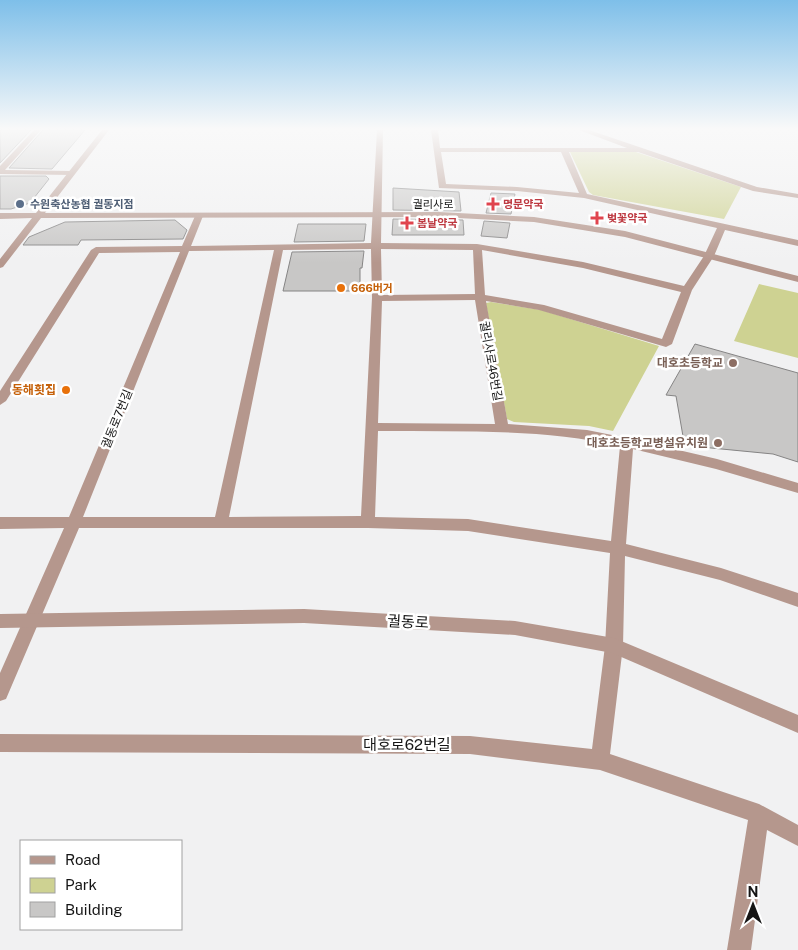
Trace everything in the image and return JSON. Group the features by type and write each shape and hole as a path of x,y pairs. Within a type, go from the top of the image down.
{"street":[{"path":"0,266 70,174"},
{"path":"368,522 377,298 376,246 379,174"},
{"path":"440,174 442,186 534,190 584,196 798,243"},
{"path":"575,174 584,196"},
{"path":"711,174 756,189 798,196"},
{"name":"궐리사로","path":"0,216 470,215 567,223 658,241 798,279"},
{"name":"궐동로7번길","path":"0,693 74,522 199,216"},
{"path":"377,298 480,297 540,307 666,344 687,290 709,256 722,227"},
{"path":"0,401 96,250 376,246 477,247 548,257 616,271 687,290"},
{"path":"221,522 279,247"},
{"name":"궐리사로46번길","path":"477,247 480,297 502,428"},
{"path":"371,427 502,428 587,434 718,464 798,488"},
{"path":"600,760 614,646 618,548 627,442"},
{"path":"0,523 368,522 468,525 618,548 721,574 798,600"},
{"name":"궐동로","path":"0,621 304,616 515,628 614,646 798,724"},
{"name":"대호로62번길","path":"0,743 470,745 600,760 759,814 798,836"},
{"path":"739,950 759,814"}],"green space":[{"path":"581,174 703,174 741,187 724,219 593,195 589,192"},
{"path":"759,284 798,293 798,358 734,341"},
{"path":"491,302 541,310 659,346 613,431 589,426 514,422 507,419 486,303"}],"building":[{"path":"0,176 46,176 49,179 30,203 11,209 0,209"},
{"path":"393,188 459,192 461,211 393,210"},
{"path":"491,193 515,194 511,214 486,213"},
{"path":"393,219 463,220 464,235 392,235"},
{"path":"175,220 187,230 183,239 81,240 78,245 23,245 29,237 65,222"},
{"path":"484,221 510,223 507,238 481,236"},
{"path":"298,224 366,224 364,241 294,242"},
{"path":"364,251 362,268 360,268 360,291 283,291 292,252"},
{"path":"695,344 798,373 798,462 773,454 701,447 701,443 684,442 676,396 666,395"}],"place":[{"name":"수원축산농협 궐동지점","path":"20,204"},
{"name":"명문약국","path":"493,204"},
{"name":"벚꽃약국","path":"597,218"},
{"name":"봄날약국","path":"407,223"},
{"name":"666버거","path":"341,288"},
{"name":"대호초등학교","path":"733,363"},
{"name":"동해횟집","path":"66,390"},
{"name":"대호초등학교병설유치원","path":"718,443"}]}
